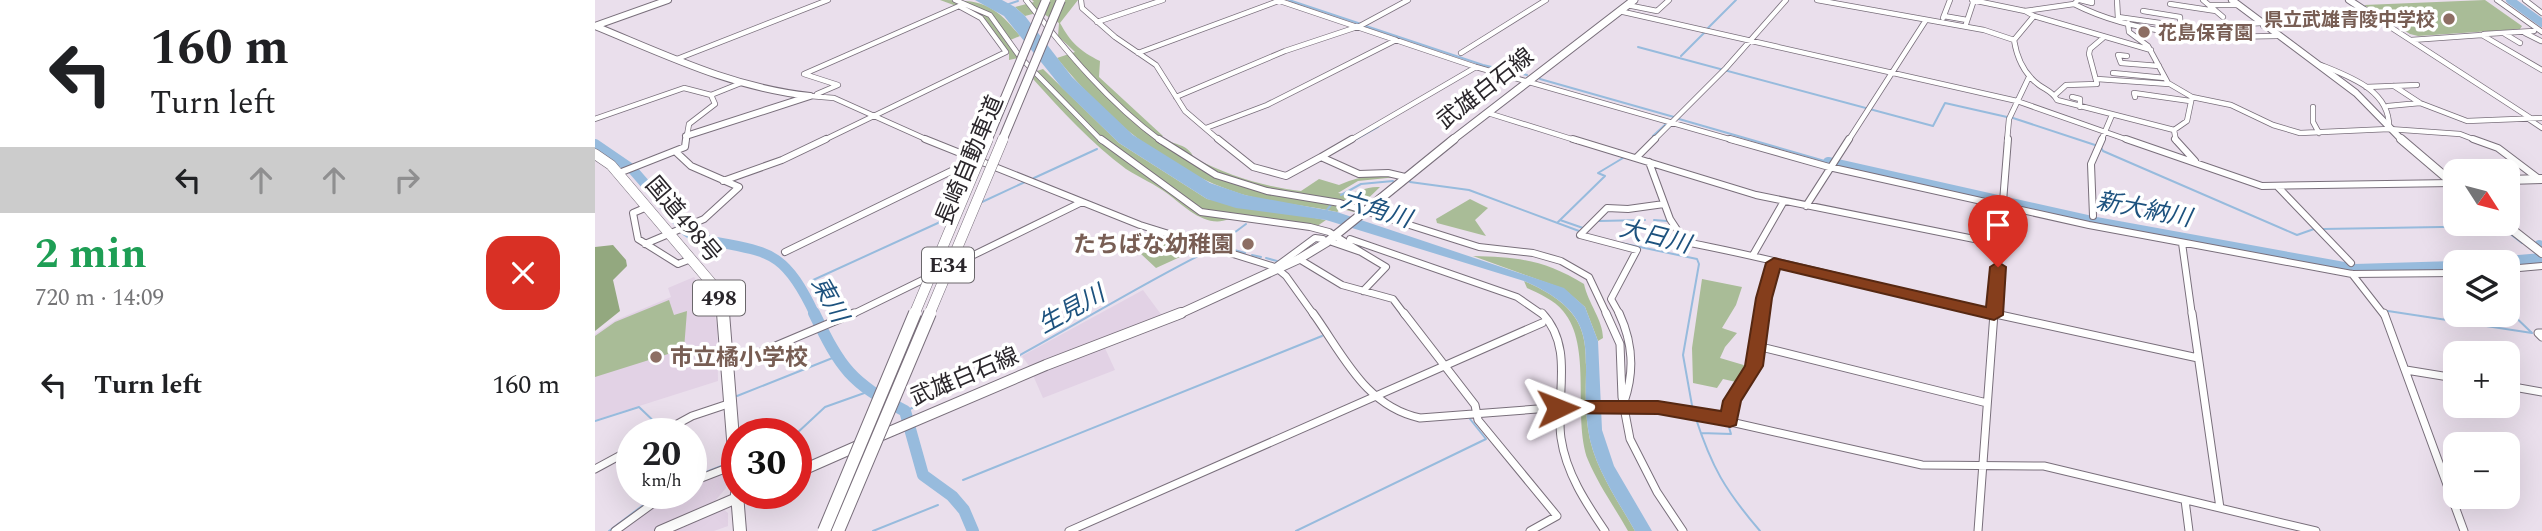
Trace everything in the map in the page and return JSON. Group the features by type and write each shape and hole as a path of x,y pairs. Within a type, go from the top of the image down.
{"highway":[{"name":"長崎自動車道","path":"824,531 1047,0"},
{"name":"長崎自動車道","path":"838,531 1061,0"},
{"name":"国道498号","path":"595,154 622,172 647,207 673,232 713,285 725,319 732,418"},
{"name":"国道498号","path":"739,509 740,531"}],"main road":[{"name":"武雄白石線","path":"812,465 969,396 1159,323 1299,259 1335,237 1405,177 1631,2"},
{"path":"660,531 721,502"}],"street":[{"path":"595,26 668,0"},
{"path":"677,59 828,0"},
{"path":"955,0 990,15 1020,57 1109,147 1201,212 1289,223 1517,297 1543,311 1561,340 1562,441 1570,471 1605,531"},
{"path":"1026,0 1054,36 1114,102 1153,137 1191,162 1246,186 1365,211 1479,247 1519,250 1550,257 1589,277 1617,333 1626,426 1633,448 1683,531"},
{"path":"1081,0 1082,8 1097,22 1156,65 1188,114 1239,159 1278,175 1286,176 1321,157 1476,67"},
{"path":"1097,22 1163,0"},
{"path":"1138,53 1279,0 1476,67 1675,119 1831,164 2182,243 2352,274 2443,273"},
{"path":"1176,97 1285,51 1361,26 1408,0"},
{"path":"1461,53 1546,0"},
{"path":"1631,2 1657,11 1669,0"},
{"path":"1636,158 1750,41 1786,0"},
{"path":"1818,0 1850,3 1984,30 2014,40"},
{"path":"1950,0 1943,18 1967,22 1973,0 1989,2 2025,11 2103,38 2151,50"},
{"path":"2025,11 2077,1 2092,3 2092,0"},
{"path":"2117,0 2118,19"},
{"path":"2142,0 2144,23"},
{"path":"2203,0 2223,17"},
{"path":"2349,0 2542,128"},
{"path":"2497,0 2542,32"},
{"path":"2525,0 2542,13"},
{"path":"2077,1 2128,23 2144,23"},
{"path":"2209,5 2235,2 2356,93 2389,128 2443,174"},
{"path":"2170,4 2216,11"},
{"path":"686,135 812,96 838,85 804,74 959,6 981,18 1006,52 782,160 723,181"},
{"path":"1619,11 2017,101 2253,184 2443,184"},
{"path":"2143,11 2180,16 2181,28"},
{"path":"2034,16 2014,40 2016,61 2029,77 2055,95 2057,100 2174,130"},
{"path":"2118,19 2232,38 2277,36"},
{"path":"2243,24 2378,19"},
{"path":"1806,206 1926,20"},
{"path":"2128,23 2129,32 2151,50 2169,85"},
{"path":"595,26 741,83 778,94 834,98 873,118 1140,225 1277,268 1373,397 1398,413 1420,418 1454,417 1477,412 1624,405 1690,412 1922,465 2044,466 2316,531"},
{"path":"2248,29 2259,37"},
{"path":"2524,32 2541,41"},
{"path":"2411,40 2533,32"},
{"path":"2503,33 2520,43"},
{"path":"2482,34 2542,70"},
{"path":"2055,95 2064,90 2066,85 2097,84 2089,54 2103,38"},
{"path":"1206,128 1267,105 1396,40"},
{"path":"2127,56 2118,55 2121,63 2159,66"},
{"path":"2314,63 2383,99 2392,117 2389,128"},
{"path":"2113,73 2165,78"},
{"path":"1978,531 2009,119 2029,77"},
{"path":"2097,79 2169,85 2191,99"},
{"path":"595,119 684,88 711,95 741,83"},
{"path":"2364,88 2417,85"},
{"path":"2394,86 2435,114 2459,117 2467,121 2542,118"},
{"path":"2134,93 2231,105 2283,129 2319,133 2389,128 2460,134 2490,144 2541,179"},
{"path":"622,172 676,152 686,145 689,124 715,104 711,95"},
{"path":"2072,97 2080,99 2080,107"},
{"path":"2174,130 2186,121 2191,99"},
{"path":"2388,106 2420,103"},
{"path":"2313,107 2313,122 2319,133"},
{"path":"1488,113 1784,201 1999,244"},
{"path":"2093,216 2091,164 2112,115"},
{"path":"2174,130 2175,140 2199,164"},
{"path":"645,244 704,219 739,187 691,166 676,152"},
{"path":"1321,157 1359,174 1388,173 1405,177"},
{"path":"785,252 976,159"},
{"path":"1649,162 1664,204 1685,242 1753,255 1774,263 1994,315 2198,358"},
{"path":"2520,180 2541,179"},
{"path":"2277,186 2351,262"},
{"path":"1753,255 1784,201"},
{"path":"728,366 832,324 1082,202"},
{"path":"1624,405 1633,382 1632,359 1625,321 1611,299 1637,250 1602,243 1582,232 1607,208 1664,204"},
{"path":"647,207 632,213 638,239 678,264 691,259"},
{"path":"2520,236 2542,253"},
{"path":"1335,237 1386,267 1363,291"},
{"path":"1277,268 1315,238 1323,239"},
{"path":"2182,243 2220,508"},
{"path":"1299,259 1328,279 1393,299 1442,367 1475,405 1478,420 1557,516 1530,531"},
{"path":"1730,420 1732,401 1754,366 1764,298 1774,263"},
{"path":"2520,268 2542,266"},
{"path":"2352,274 2383,310 2464,531"},
{"path":"1069,531 1542,323"},
{"path":"1757,346 1987,402"},
{"path":"2406,370 2443,376"},
{"path":"2520,388 2542,392"},
{"path":"688,418 731,403"},
{"path":"595,469 616,458"},
{"path":"2185,500 2189,531"},
{"path":"615,531 645,509"}],"shaded area":[{"name":"市立橘小学校","path":"694,277 712,304 717,325 718,381 595,420 595,334 616,320 671,297 668,288"},
{"path":"1143,290 1163,317 1029,366 1022,356"},
{"path":"1104,346 1115,370 1043,398 1032,373"},
{"path":"721,469 721,494 714,502 728,513 728,526 714,531 613,531 639,509 707,509 707,474"}],"green space":[{"path":"940,0 977,3 994,10 1020,36 1008,41 1018,58 1009,60 1009,53 981,15"},
{"path":"1032,0 1078,0 1060,23 1068,36 1081,50 1100,61 1099,77 1163,136 1161,137 1184,147 1194,158 1246,179 1301,191 1319,179 1339,185 1367,176 1397,177 1358,181 1338,193 1380,187 1354,212 1342,209 1337,212 1264,200 1214,184 1139,140 1095,101 1057,58 1075,52 1058,36 1059,23 1040,12 1025,16 1015,7 1034,2"},
{"name":"県立武雄青陵中学校","path":"2485,0 2522,26 2520,29 2418,36 2410,34 2364,5"},
{"path":"1043,69 1119,143 1207,199 1326,220 1313,229 1229,219 1212,221 1196,215 1163,190 1126,169 1089,138 1033,79 1037,71"},
{"path":"1470,199 1488,208 1475,220 1486,236 1437,223 1436,219"},
{"path":"1173,238 1202,247 1156,268 1141,254"},
{"path":"613,245 626,260 627,266 613,280 620,311 595,331 595,247"},
{"path":"1473,256 1531,261 1584,284 1601,325 1603,338 1598,341 1585,307 1564,289"},
{"path":"1702,279 1742,287 1736,305 1722,328 1737,333 1720,358 1747,366 1736,382 1723,379 1717,388 1693,383 1692,348"},
{"path":"1524,281 1551,295 1569,310 1579,325 1585,342 1586,403 1591,443 1607,482 1635,531 1628,531 1588,460 1582,424 1580,362 1572,326 1559,307 1527,288"},
{"path":"669,300 674,315 687,311 684,349 595,377 595,336 615,322"}],"water":[{"path":"975,0 1002,0 1015,7 1072,77 1133,135 1210,183 1245,195 1337,212 1564,288 1585,307 1598,341 1602,430 1614,466 1652,531 1635,531 1595,456 1588,429 1585,342 1569,309 1551,295 1524,281 1326,220 1236,208 1207,199 1119,143 1062,88 1004,16"}],"waterway":[{"path":"1289,0 1361,24"},
{"path":"1707,29 1736,0"},
{"path":"2510,0 2542,23"},
{"path":"1009,4 1018,1"},
{"path":"1366,26 1483,65 1527,75"},
{"path":"1681,56 1704,33"},
{"path":"1638,47 1933,126 1945,103 2007,117"},
{"path":"1540,79 1674,117"},
{"path":"2013,118 2095,145"},
{"path":"1679,119 1828,162"},
{"path":"1653,136 1667,123"},
{"path":"1353,141 1378,127"},
{"name":"東川","path":"595,144 633,170 686,231 695,237 754,250 780,263 792,274 814,313"},
{"path":"2100,146 2103,151 2297,235 2314,229"},
{"path":"1034,178 1097,149"},
{"path":"1560,220 1605,176 1598,173 1623,158"},
{"name":"新大納川","path":"1828,162 2096,222 2355,269 2443,266"},
{"name":"大日川","path":"1341,195 1361,184 1393,181"},
{"path":"982,202 1025,182"},
{"name":"大日川","path":"1410,182 1469,190 1579,231"},
{"name":"大日川","path":"1326,211 1331,205"},
{"path":"811,281 951,217"},
{"path":"1560,220 1583,228"},
{"path":"1599,221 1645,220"},
{"path":"1654,220 1667,221"},
{"name":"生見川","path":"1215,247 1246,224"},
{"path":"2323,229 2500,226 2522,243"},
{"path":"1676,234 1680,240"},
{"name":"大日川","path":"1621,243 1697,259 1699,264 1683,355 1693,411"},
{"path":"1231,249 1245,253"},
{"name":"生見川","path":"905,411 1021,355 1210,250"},
{"path":"1252,255 1261,257"},
{"path":"1266,258 1277,261"},
{"name":"新大納川","path":"2520,260 2542,258"},
{"path":"1759,308 1768,261"},
{"path":"1777,265 1886,292"},
{"path":"2388,311 2443,319"},
{"name":"生見川","path":"814,313 832,348 849,372 871,391 905,411 923,475 952,496 964,510 973,531"},
{"path":"1754,332 1758,316"},
{"path":"2493,327 2532,333 2520,322"},
{"path":"963,480 1322,336"},
{"path":"1729,393 1749,365 1753,338"},
{"path":"737,396 835,357"},
{"path":"812,419 825,407 870,391"},
{"path":"1725,414 1727,401"},
{"path":"595,421 639,407 650,418"},
{"name":"大日川","path":"1695,416 1701,433"},
{"path":"1296,531 1486,439 1470,419"},
{"path":"1701,433 1731,434 1728,424"},
{"name":"大日川","path":"1701,433 1721,478 1760,531"},
{"path":"707,472 721,466"},
{"path":"873,531 938,505"},
{"path":"609,531 638,509"}],"place":[{"name":"県立武雄青陵中学校","path":"2449,19"},
{"name":"花島保育園","path":"2144,32"},
{"name":"たちばな幼稚園","path":"1248,244"},
{"name":"市立橘小学校","path":"656,357"}],"route":[{"path":"1558,408 1658,407 1730,420 1732,401 1754,366 1764,298 1774,263 1994,315 1998,267"}],"water label":[{"name":"六角川","path":"1376,209"}]}
